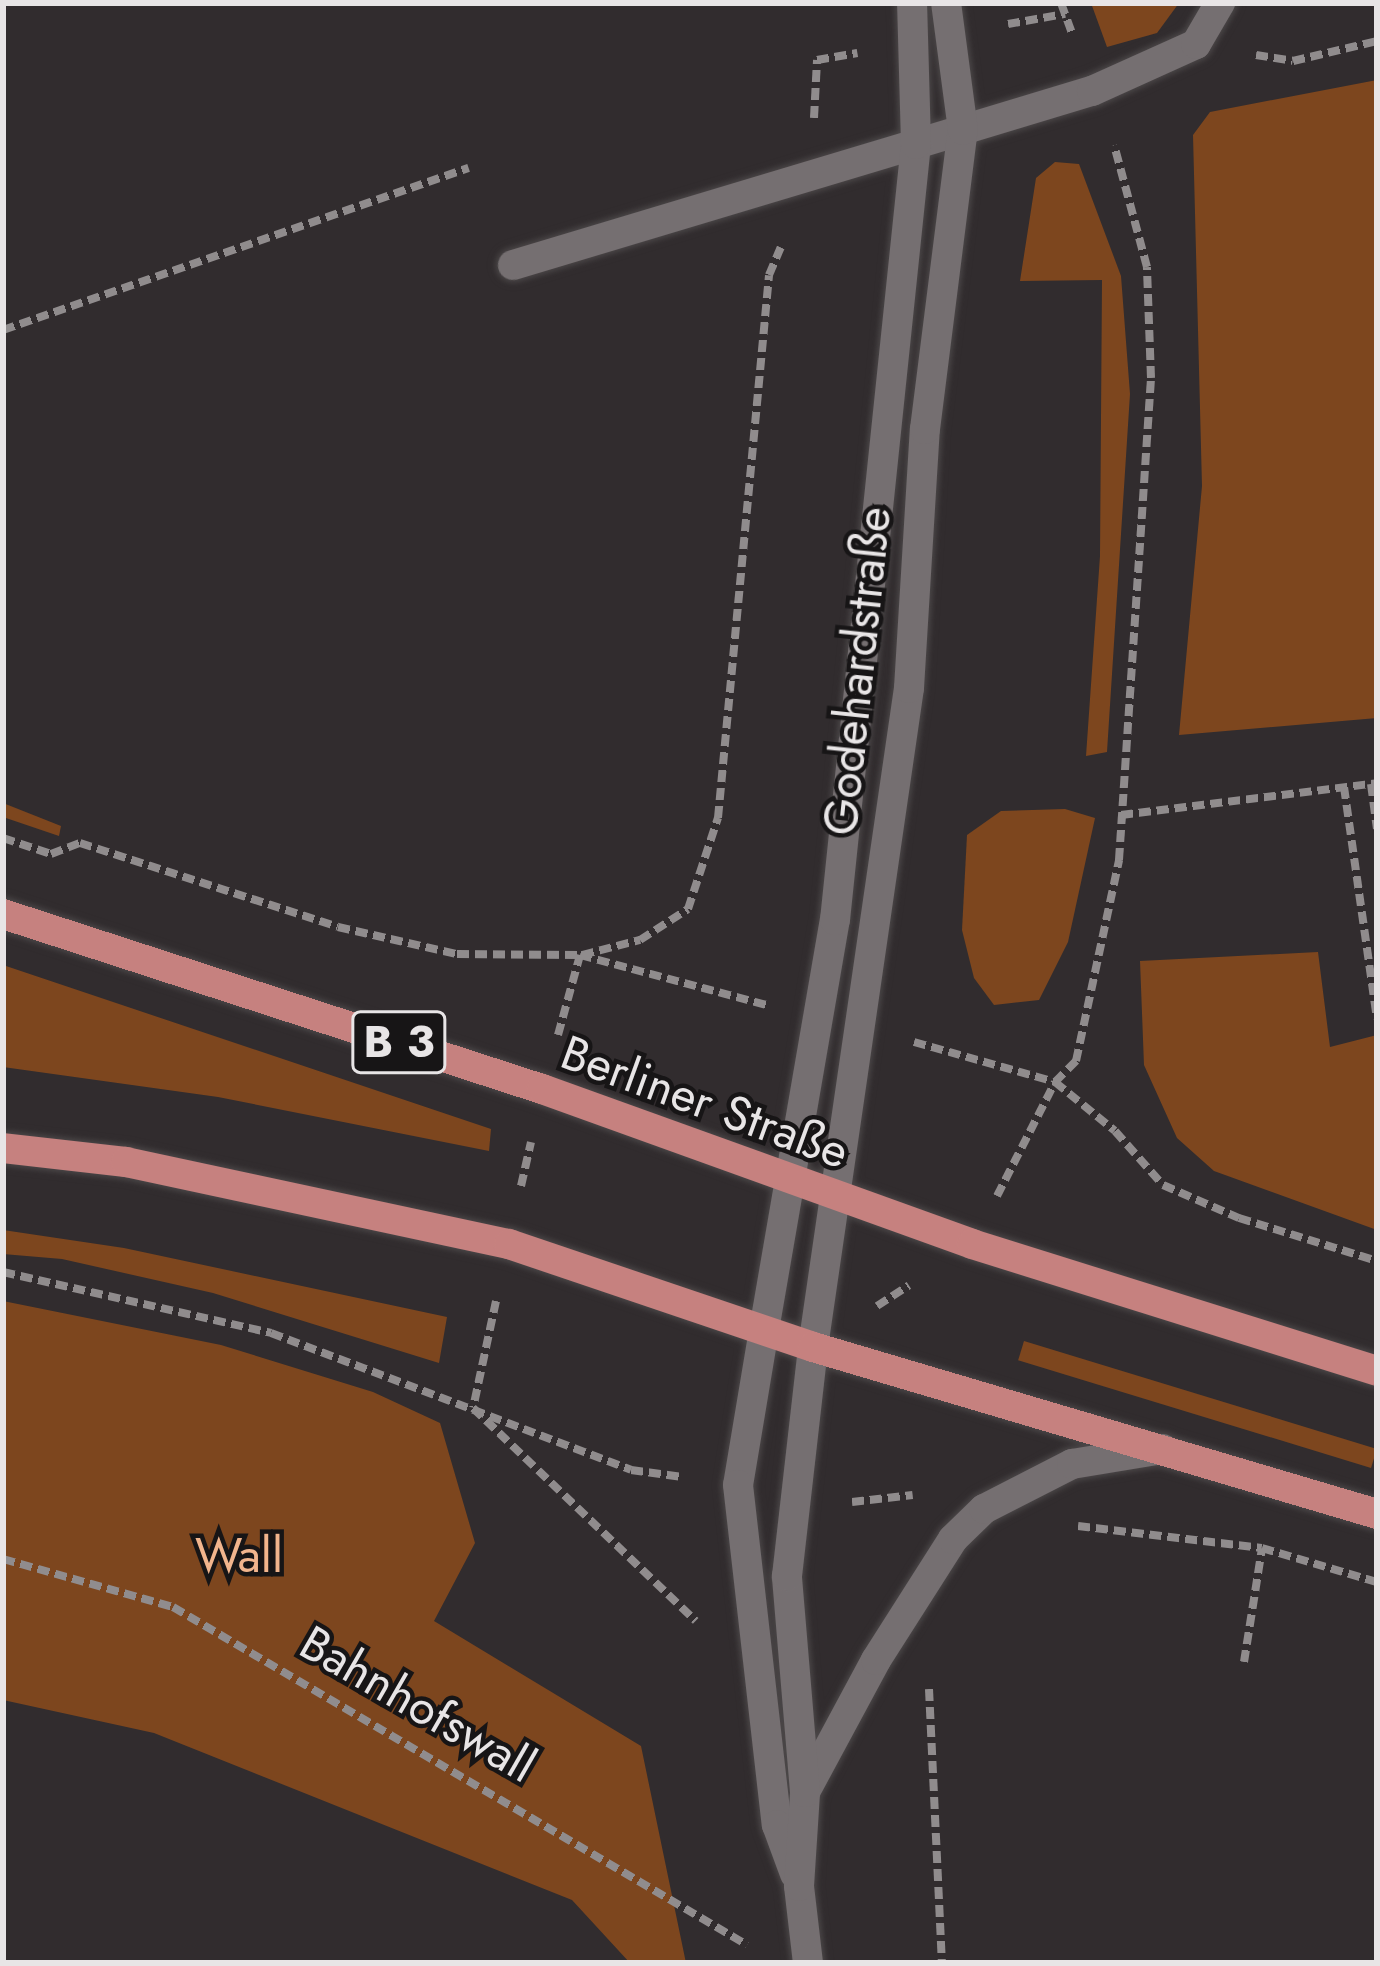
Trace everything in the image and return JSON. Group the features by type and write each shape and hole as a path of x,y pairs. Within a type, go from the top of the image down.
{"main road":[{"name":"Berliner Straße","path":"3,914 542,1089 835,1198 1377,1371"},
{"path":"3,1148 126,1162 508,1244 813,1347 1377,1514"}],"street":[{"name":"Godehardstraße","path":"799,1886 778,1825 738,1485 835,920 916,144 912,3"},
{"name":"Godehardstraße","path":"799,1886 805,1792 787,1576 792,1495 909,688 925,429 963,130 946,3"},
{"path":"514,265 1092,91 1196,44 1220,3"},
{"path":"805,1792 876,1660 953,1540 984,1509 1072,1464 1163,1449"},
{"path":"799,1886 808,1963"}],"path":[{"path":"1061,3 1147,267 1151,378 1119,860 1076,1060 1055,1082 1115,1131 1163,1185 1377,1261"},
{"path":"1196,44 1293,61 1377,41"},
{"path":"3,330 469,168"},
{"path":"3,838 51,854 80,842 338,927 457,954 580,956 640,940 688,909 718,818 769,275 811,176"},
{"path":"1121,815 1374,783 1377,829"},
{"path":"1344,787 1377,1019"},
{"path":"473,1408 542,1089 580,956"},
{"path":"3,1272 271,1333 632,1470 738,1485"},
{"path":"473,1408 760,1681"},
{"path":"792,1495 877,1505 934,1490"},
{"path":"1062,1524 1262,1548 1377,1582"},
{"path":"1244,1662 1262,1548"},
{"name":"Bahnhofswall","path":"3,1559 173,1607 674,1895 757,1952"},
{"path":"933,1674 929,1782 942,1963"}],"green space":[{"path":"1091,3 1179,3 1157,33 1107,47"},
{"path":"1377,80 1377,718 1179,735 1202,486 1193,135 1210,112"},
{"path":"1055,162 1079,164 1121,276 1130,394 1107,752 1086,756 1100,556 1102,280 1020,281 1036,178"},
{"path":"3,803 61,826 59,836 3,817"},
{"path":"1065,809 1095,818 1068,942 1039,1000 994,1005 974,978 962,930 967,835 1001,811"},
{"path":"1318,952 1330,1047 1377,1035 1377,1230 1214,1171 1177,1138 1144,1065 1140,961"},
{"path":"3,965 491,1129 489,1151 218,1097 3,1067"},
{"path":"3,1230 124,1248 447,1317 439,1363 213,1293 62,1259 3,1254"},
{"name":"Wall","path":"3,1301 221,1345 373,1392 440,1423 475,1543 434,1621 641,1746 686,1963 630,1963 572,1900 154,1733 3,1700"},
{"path":"1024,1341 1377,1449 1371,1468 1018,1360"}]}
